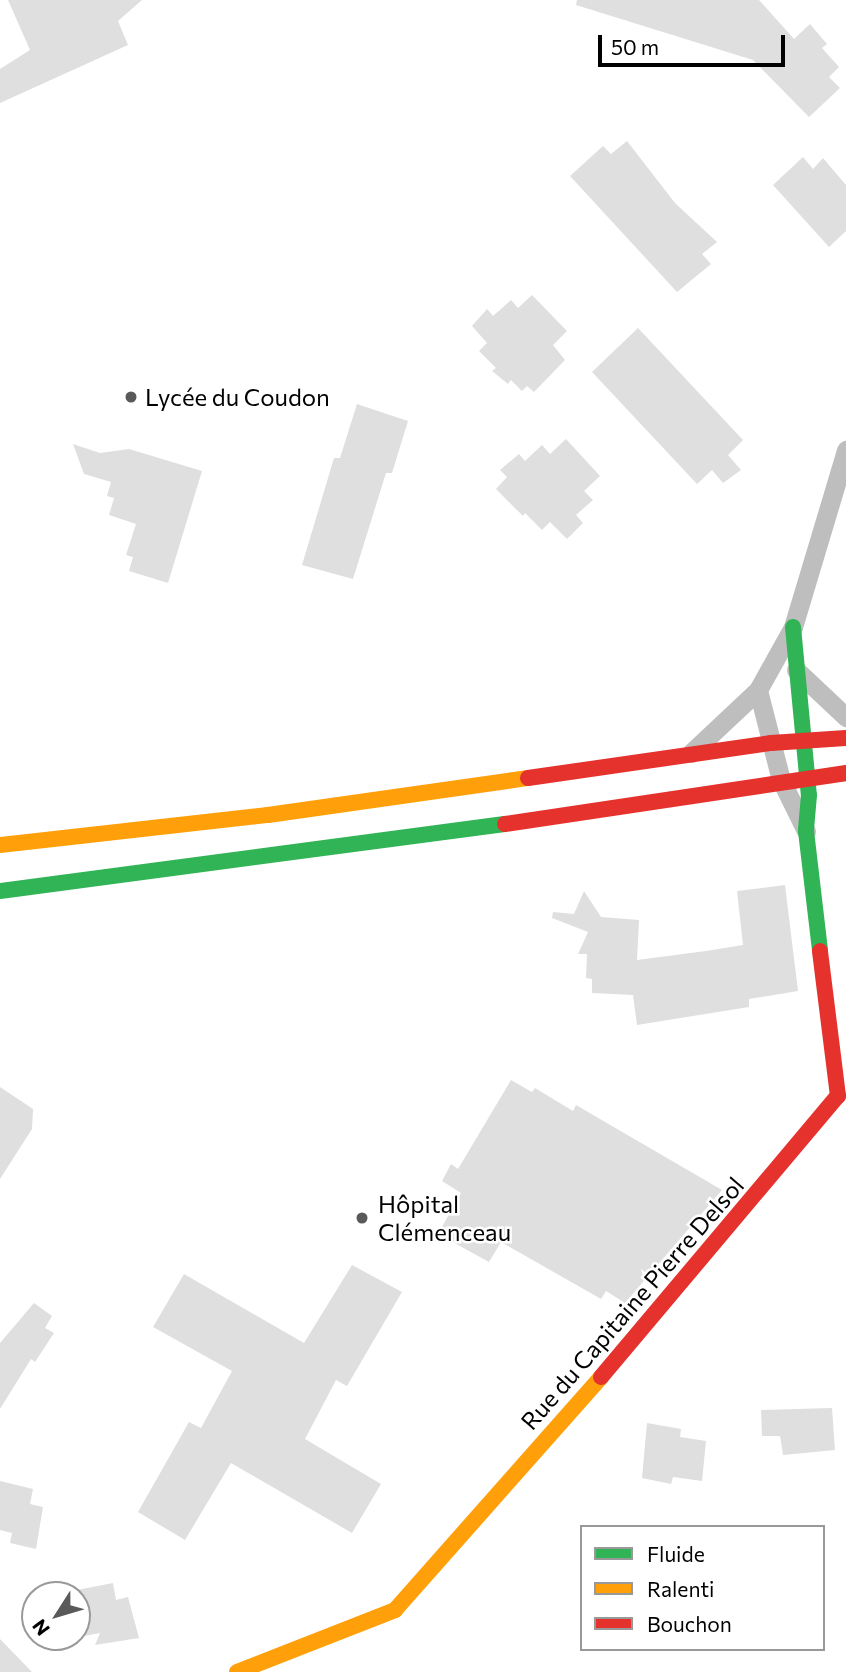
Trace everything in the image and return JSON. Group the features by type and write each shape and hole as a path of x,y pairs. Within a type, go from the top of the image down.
{"main road":[{"name":"Rue du Capitaine Pierre Delsol","path":"237,1672 396,1610 416,1591 812,1132 838,1096 806,831 807,776 793,627"},
{"path":"0,845 268,815 691,753 771,743 846,738"},
{"path":"0,891 366,845 780,780 846,773"}],"street":[{"path":"691,753 758,690 793,627 846,450"},
{"path":"795,669 817,694 846,717"},
{"name":"Rue du Capitaine Pierre Delsol","path":"758,690 780,780 806,831"},
{"path":"0,836 25,843"}],"building":[{"path":"8,0 142,0 118,21 128,45 0,103 0,69 30,50"},
{"path":"577,0 759,0 794,39 810,24 827,44 822,48 839,67 829,77 840,88 809,117 753,60 576,5"},
{"path":"627,141 675,203 717,242 702,254 711,264 677,292 570,176 603,146 611,154"},
{"path":"803,157 813,169 823,158 846,185 846,231 829,247 773,185"},
{"path":"532,295 567,331 553,345 565,360 534,392 527,386 522,391 511,380 508,384 492,371 496,368 479,351 487,343 472,326 487,309 493,316 511,300 518,308"},
{"path":"638,328 743,440 728,455 741,470 723,483 712,470 697,484 592,372"},
{"path":"357,404 408,421 392,473 386,473 353,579 302,565 334,458 340,458"},
{"path":"566,439 600,476 584,491 593,500 576,515 583,523 567,539 550,522 542,530 525,513 523,516 496,489 507,477 500,470 519,454 525,461 542,445 550,454"},
{"path":"73,444 100,453 129,449 202,471 168,583 129,571 133,557 126,555 136,524 109,515 114,498 107,496 111,482 84,474"},
{"path":"785,885 798,991 749,999 749,1007 637,1025 633,995 592,993 592,979 586,978 587,954 578,954 588,932 552,918 553,912 574,914 584,891 601,917 639,920 637,960 706,951 743,945 737,891"},
{"path":"511,1080 532,1092 535,1088 573,1111 576,1105 722,1190 625,1303 606,1291 601,1299 501,1242 489,1262 438,1234 461,1193 442,1181 451,1164 458,1169"},
{"path":"0,1087 33,1109 32,1129 0,1179"},
{"path":"352,1265 402,1292 347,1386 336,1380 305,1439 381,1484 352,1533 231,1463 185,1540 138,1512 189,1422 201,1428 232,1371 153,1327 184,1274 304,1343"},
{"path":"34,1303 52,1316 45,1328 54,1333 35,1362 31,1359 0,1409 0,1343"},
{"path":"832,1408 835,1450 783,1455 780,1436 762,1436 761,1410"},
{"path":"647,1423 681,1429 680,1437 706,1441 702,1481 673,1477 671,1484 642,1478"},
{"path":"0,1481 33,1489 30,1504 43,1507 36,1549 10,1543 12,1533 0,1530"},
{"path":"113,1583 116,1600 128,1597 139,1638 95,1645 100,1633 91,1635 91,1587"},
{"path":"0,1639 32,1672 0,1672"}],"traffic: fast":[{"path":"793,627 809,795 806,831 820,951"},
{"path":"0,891 505,824"}],"traffic: slow":[{"path":"0,845 268,815 528,778"},
{"path":"237,1672 395,1610 601,1377"}],"traffic: jam":[{"path":"528,778 771,743 846,738"},
{"path":"505,824 846,773"},
{"path":"601,1377 838,1096 820,951"}],"place":[{"name":"Lycée du Coudon","path":"131,397"},
{"name":"Hôpital Clémenceau","path":"362,1218"}]}
